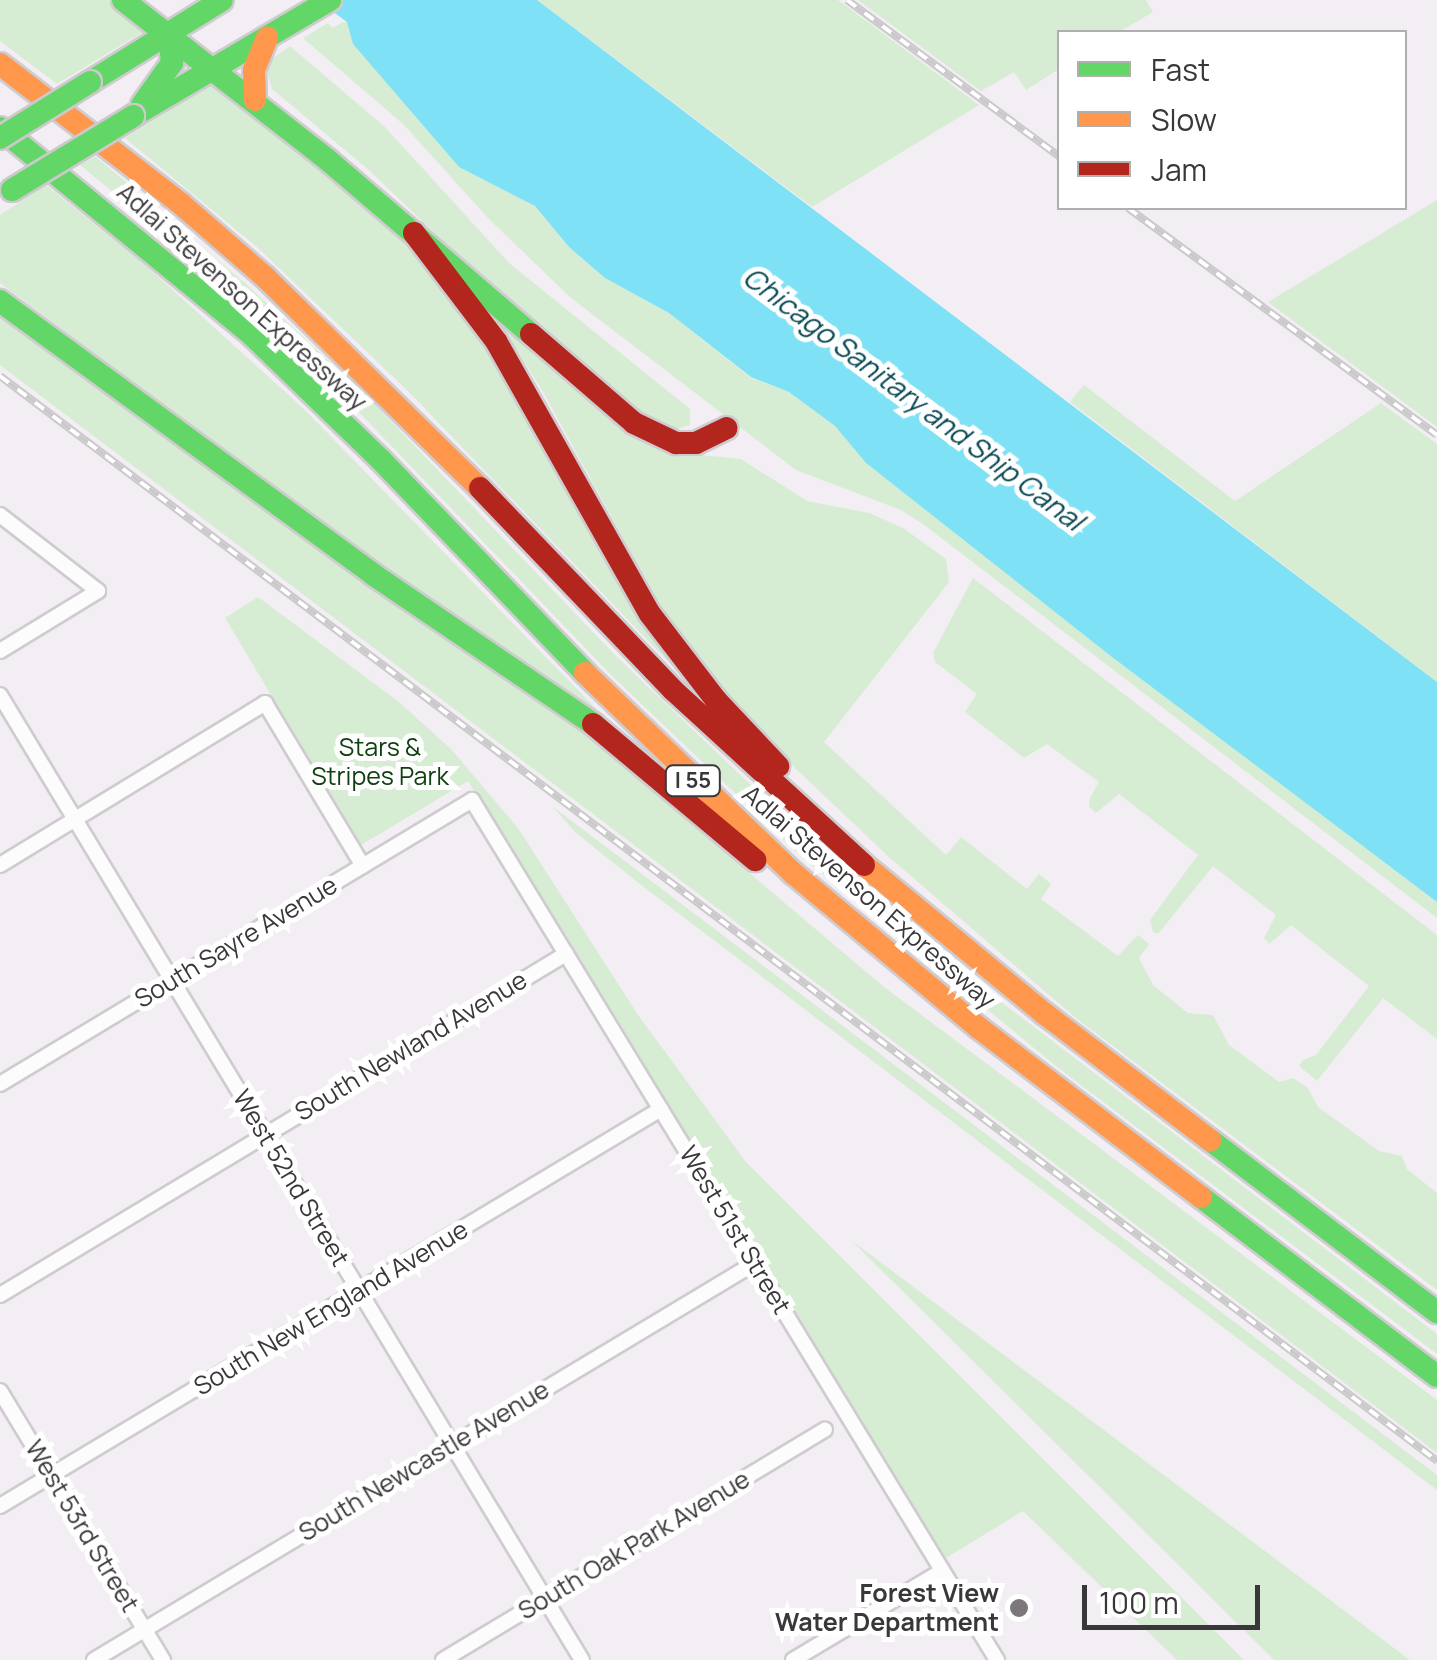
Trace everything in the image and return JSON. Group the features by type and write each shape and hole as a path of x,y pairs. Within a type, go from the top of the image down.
{"main road":[{"path":"123,0 256,100 634,424 676,443 696,443 727,428"},
{"path":"6,194 330,0"},
{"path":"0,138 220,1"},
{"path":"134,116 168,74 173,54 168,32"},
{"path":"256,100 254,70 267,38"},
{"name":"Adlai Stevenson Expressway","path":"0,64 181,204 265,277 428,434 674,690 788,798 943,933 1437,1312"},
{"name":"Adlai Stevenson Expressway","path":"0,128 254,336 381,460 701,788 793,872 979,1028 1437,1376"},
{"path":"414,233 496,341 547,425 620,566 682,658 751,739 943,933"},
{"path":"0,300 374,575 558,699 634,756 866,956 979,1028"}],"street":[{"path":"0,515 98,590 0,651"},
{"name":"West 52nd Street","path":"0,695 582,1660"},
{"path":"0,865 265,703 363,866"},
{"name":"South Sayre Avenue","path":"0,1084 472,800"},
{"name":"West 51st Street","path":"472,800 997,1660"},
{"name":"South Newland Avenue","path":"0,1295 566,954"},
{"name":"South New England Avenue","path":"0,1506 661,1109"},
{"name":"South Newcastle Avenue","path":"94,1660 755,1264"},
{"name":"West 53rd Street","path":"0,1392 163,1660"},
{"name":"South Oak Park Avenue","path":"443,1660 825,1430"},
{"path":"793,1660 942,1570"}],"green space":[{"path":"0,0 109,0 131,15 143,32 57,84 0,41"},
{"path":"537,0 838,0 979,105 812,207"},
{"path":"858,0 1146,0 1153,12 1122,30 1057,30 1057,70 1026,90 1014,72 981,91"},
{"path":"348,22 354,44 459,167 535,206 569,247 605,278 669,313 750,377 789,392 835,426 866,463 1112,657 1437,902 1437,918 923,524 901,510 796,470 571,298 488,218 404,125 303,38 328,23 332,28"},
{"path":"290,46 385,127 509,263 690,409 690,425 674,430 637,417 480,277 370,171 272,89 266,69 273,58"},
{"path":"217,81 382,218 487,340 681,669 678,672 409,392 257,247 125,138"},
{"path":"95,156 246,284 363,392 615,655 798,830 1000,1001 1437,1334 1437,1354 1057,1067 801,856 611,675 354,407 205,269 80,165"},
{"path":"46,185 142,262 306,411 612,725 346,541 0,283 0,215"},
{"path":"1437,200 1437,427 1268,302"},
{"path":"0,317 314,547 557,710 884,987 1437,1400 1437,1453 0,365"},
{"path":"506,319 673,452 741,459 807,501 869,513 903,528 946,559 949,582 824,742 946,855 961,837 1027,889 1039,874 1051,884 1041,899 1118,956 1138,935 1149,944 1139,958 1153,985 1188,1013 1213,1015 1229,1045 1279,1082 1293,1078 1308,1088 1318,1107 1379,1151 1402,1156 1407,1169 1437,1193 1437,1290 1077,1019 890,858 745,716 668,620 542,390 500,324"},
{"path":"1084,385 1235,501 1381,403 1437,444 1437,682 1070,402"},
{"path":"973,578 1437,935 1437,1039 1383,998 1317,1081 1299,1066 1316,1055 1369,986 1291,925 1269,944 1264,938 1276,915 1213,866 1158,934 1153,932 1150,920 1198,855 1119,794 1096,813 1089,807 1099,782 1047,744 1024,758 965,712 977,694 935,662 933,653"},
{"name":"Stars & Stripes Park","path":"258,597 399,702 451,749 518,828 638,1015 746,1162 1244,1660 1177,1660 1023,1511 946,1558 931,1542 468,781 361,845 225,618"},
{"path":"552,806 1437,1475 1437,1490 636,881 576,833"},
{"path":"851,1240 1410,1660 1274,1660"}],"water":[{"name":"Chicago Sanitary and Ship Canal","path":"317,0 537,0 1437,682 1437,902 1112,657 866,463 835,426 789,392 751,377 669,313 605,278 569,247 535,206 459,167 353,44 347,22"}],"railway":[{"path":"847,0 1057,155"},
{"path":"1131,210 1437,435"},
{"path":"0,376 1437,1461"}],"traffic: fast":[{"path":"123,0 329,161 531,334"},
{"path":"90,82 222,0"},
{"path":"133,116 330,0"},
{"path":"142,105 172,63 169,32"},
{"path":"0,138 90,82"},
{"path":"12,190 133,116"},
{"path":"0,128 254,337 381,460 585,673"},
{"path":"0,301 374,575 593,724"},
{"path":"1210,1140 1437,1312"},
{"path":"1201,1197 1437,1376"}],"traffic: slow":[{"path":"255,100 254,70 267,38"},
{"path":"0,64 181,204 265,277 480,488"},
{"path":"585,673 793,873 979,1028 1201,1197"},
{"path":"864,865 1045,1014 1210,1140"}],"traffic: jam":[{"path":"414,233 496,341 650,614 716,700 778,766"},
{"path":"531,334 634,423 676,443 696,443 727,428"},
{"path":"480,488 673,690 864,865"},
{"path":"593,724 755,860"}],"place":[{"name":"Forest View Water Department","path":"1019,1608"}]}
